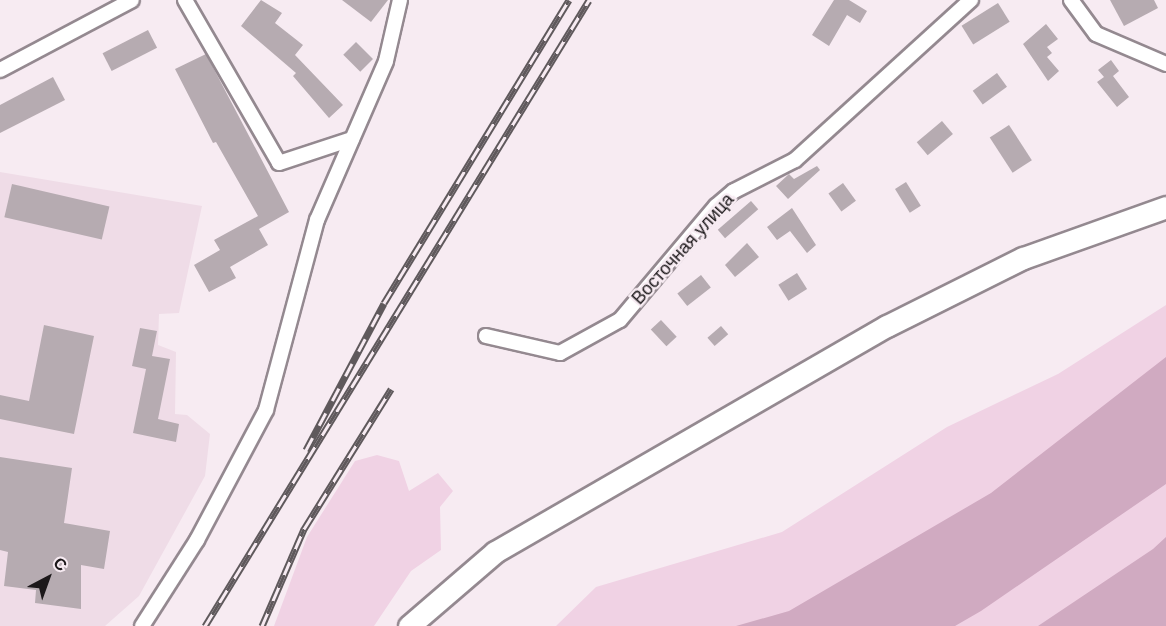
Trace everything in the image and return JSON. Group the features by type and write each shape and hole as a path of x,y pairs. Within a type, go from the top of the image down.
{"main road":[{"path":"409,626 495,552 876,332 1023,258 1166,207"}],"street":[{"path":"0,70 132,0"},
{"path":"186,0 279,163 352,139"},
{"path":"142,626 197,540 266,410 317,220 386,61 400,0"},
{"name":"Восточная улица","path":"486,336 560,353 620,320 716,206 734,191 795,160 971,0"},
{"path":"1071,0 1096,34 1166,64"}],"shaded area":[{"path":"0,172 202,206 179,313 159,314 158,345 176,352 175,414 187,415 210,434 205,476 139,596 105,626 0,626"},
{"path":"1166,305 1166,626 556,626 596,587 782,532 947,427 1058,374"},
{"path":"1166,357 1166,484 981,611 955,626 736,626 789,611 991,493"},
{"path":"377,455 399,461 409,491 438,473 453,491 440,507 441,550 411,571 374,626 274,626 307,537 355,461"},
{"path":"1166,537 1166,626 1038,626 1153,549"}],"building":[{"path":"261,0 282,13 275,23 303,45 295,55 343,105 329,118 293,76 296,73 241,26"},
{"path":"342,0 388,0 371,22"},
{"path":"834,0 849,0 867,11 860,23 847,15 829,46 812,35"},
{"path":"1110,0 1154,0 1158,8 1124,26"},
{"path":"998,3 1010,22 973,44 962,26"},
{"path":"1046,24 1058,39 1047,47 1052,53 1047,57 1059,71 1048,81 1023,44"},
{"path":"148,30 157,48 112,71 103,53"},
{"path":"356,42 373,59 360,72 343,55"},
{"path":"206,54 289,212 259,229 268,245 230,267 236,278 209,292 194,265 220,250 214,240 258,216 216,142 213,143 175,69"},
{"path":"1111,60 1119,71 1113,76 1129,97 1117,107 1097,82 1104,77 1098,70"},
{"path":"997,73 1007,87 983,104 973,91"},
{"path":"53,77 65,100 0,133 0,105"},
{"path":"942,121 953,134 928,155 917,142"},
{"path":"1009,125 1032,160 1013,173 990,138"},
{"path":"817,166 820,170 788,199 776,186 789,174 794,179"},
{"path":"906,182 921,206 910,213 895,189"},
{"path":"843,183 856,201 841,211 828,194"},
{"path":"12,184 109,206 102,240 4,217"},
{"path":"751,201 758,209 725,238 718,230"},
{"path":"792,208 816,245 807,253 790,231 777,240 767,227"},
{"path":"747,243 759,257 735,277 725,265"},
{"path":"797,273 807,289 788,301 778,285"},
{"path":"701,275 711,288 687,306 677,293"},
{"path":"661,320 677,337 666,346 651,330"},
{"path":"44,325 94,336 74,434 0,419 0,395 29,401"},
{"path":"721,326 728,334 715,346 707,338"},
{"path":"140,328 157,331 152,356 170,359 158,419 179,424 176,442 133,433 146,369 132,366"},
{"path":"0,457 72,468 64,523 110,531 104,569 81,565 81,609 35,603 36,590 4,586 8,552 0,550"}],"railway":[{"path":"306,450 384,303 569,0"},
{"path":"205,626 589,0"},
{"path":"262,626 304,529 391,389"}]}
